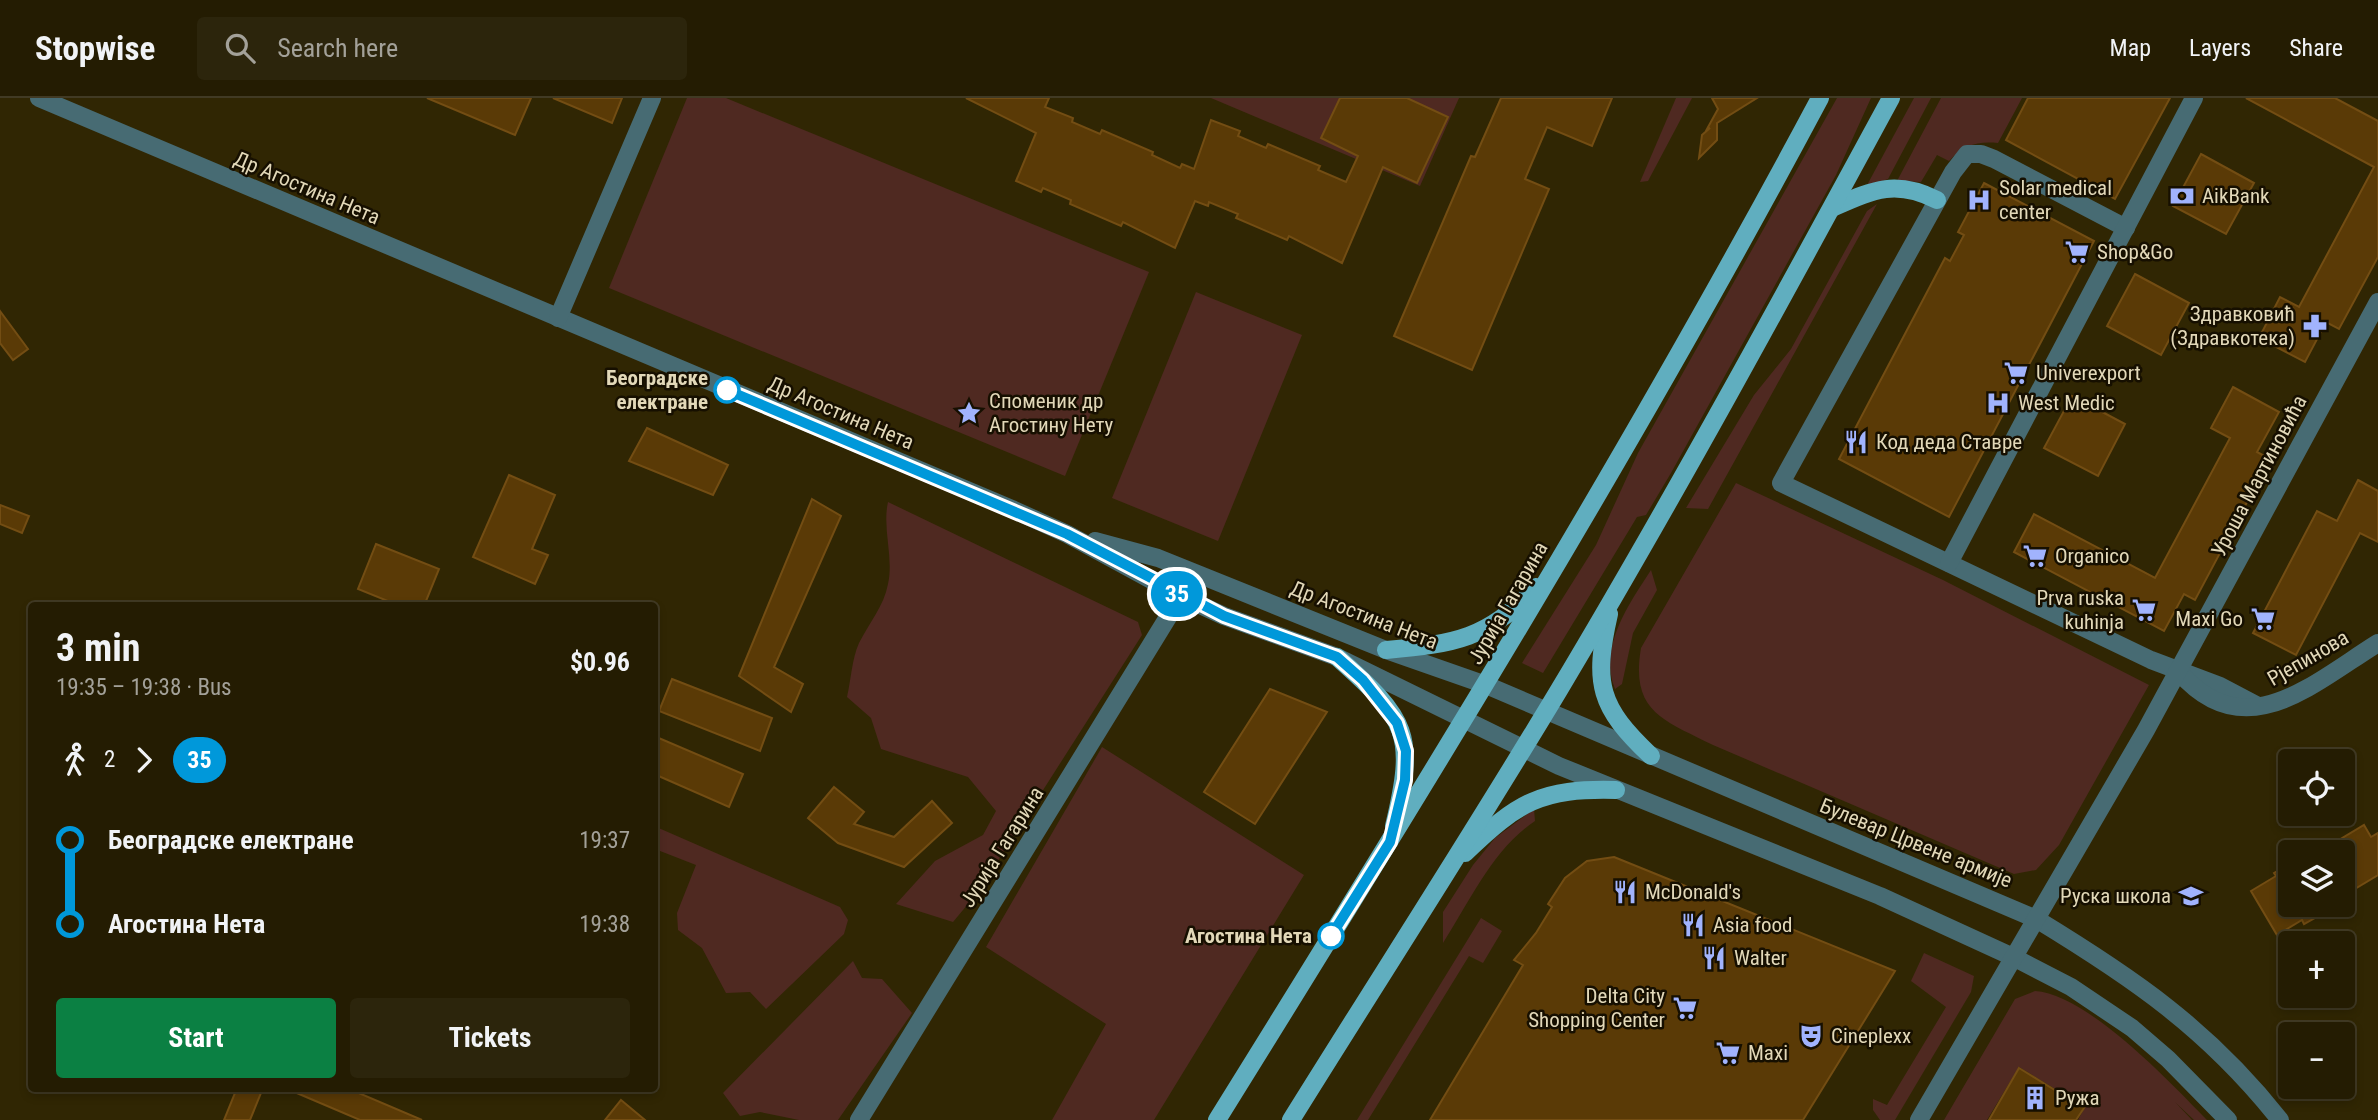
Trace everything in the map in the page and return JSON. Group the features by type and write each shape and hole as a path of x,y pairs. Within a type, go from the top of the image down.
{"main road":[{"name":"Јурија Гагарина","path":"1217,1120 1486,685 1723,276 1820,98"},
{"path":"1291,1120 1546,711 1616,593 1891,98"},
{"path":"1832,208 1889,187 1909,188 1937,200"},
{"path":"1387,649 1449,643 1476,634 1529,594 1557,563"},
{"path":"1616,593 1602,648 1601,688 1618,724 1651,756"},
{"path":"1337,657 1381,699 1397,723 1404,740 1405,780 1390,842"},
{"path":"1444,872 1494,825 1528,802 1553,793 1616,790"}],"street":[{"name":"Др Агостина Нета","path":"39,98 1067,534 1181,596 1224,616 1337,657 1465,718"},
{"path":"558,318 652,98"},
{"path":"1949,563 2194,98"},
{"path":"2126,228 1994,159 1974,152 1967,154 1959,162 1937,200 1781,483 2179,672"},
{"name":"Уроша Мартиновића","path":"1919,1120 2179,672 2378,302"},
{"name":"Др Агостина Нета","path":"1067,534 1158,558 1387,649 1486,685"},
{"name":"Јурија Гагарина","path":"859,1120 1181,596"},
{"name":"Рјепинова","path":"2179,672 2201,677 2258,706 2290,696 2378,643"},
{"name":"Булевар Црвене армије","path":"1486,685 2036,919 2109,963 2188,1022 2235,1066 2280,1120"},
{"path":"1465,718 1521,748 1616,790 1880,896 2013,957 2071,987 2132,1028 2168,1059 2228,1120"}],"shaded area":[{"path":"687,98 726,98 1149,272 1065,476 609,288"},
{"path":"1211,98 1459,98 1420,186"},
{"path":"1676,98 1692,98 1648,181 1640,182"},
{"path":"1837,98 1871,98 1836,175 1671,473 1646,515 1637,517 1543,673 1522,663 1596,545 1638,453"},
{"path":"1914,98 1931,98 1888,179 1866,187"},
{"path":"1941,98 2022,98 1998,143 1971,145 1949,161 1937,155 1921,182 1897,181"},
{"path":"1877,204 1708,509 1686,508 1754,395 1791,349 1867,211"},
{"path":"1196,292 1302,335 1218,541 1112,498"},
{"path":"1736,483 1943,580 2149,685 2059,845 2036,870 2014,874 1713,745 1654,711 1641,687 1641,648"},
{"path":"888,502 1138,622 1142,635 978,892 953,922 896,904 935,861 983,835 996,811 968,777 881,749 871,718 847,697 857,649 880,607 888,584"},
{"path":"1651,570 1657,590 1633,633 1622,684 1615,689 1610,657 1613,642 1625,612"},
{"path":"1102,747 1304,875 1154,1120 1052,1120 1106,1024 986,947"},
{"path":"1534,809 1535,821 1507,846 1495,861 1443,943 1443,912 1473,865 1495,838"},
{"path":"658,828 840,907 848,920 844,934 766,1009 750,992 726,993 702,948 678,930 677,913 696,865 658,850"},
{"path":"1481,918 1502,931 1483,963 1469,956 1368,1120 1357,1120"},
{"path":"1924,953 1974,976 1971,992 1895,1120 1880,1120 1873,1110 1873,1099 1887,1105 1946,1007 1911,981"},
{"path":"853,961 862,978 882,979 912,1013 838,1120 799,1120 760,1112 740,1116 723,1093"},
{"path":"2035,991 2056,996 2103,1023 2207,1120 2194,1120 2175,1102 2192,1120 2078,1120 2085,1107 2019,1067 1987,1120 1944,1120 2015,999"}],"building":[{"path":"427,98 531,98 515,135"},
{"path":"553,98 622,98 612,123"},
{"path":"966,98 1049,98 1045,107 1073,118 1072,122 1100,134 1102,130 1153,152 1152,155 1180,168 1182,164 1194,169 1211,120 1240,131 1238,136 1266,148 1268,144 1320,166 1318,170 1346,182 1358,156 1321,138 1340,98 1407,98 1448,117 1417,183 1383,167 1342,263 1289,236 1287,240 1236,218 1238,214 1209,202 1208,206 1195,201 1175,248 1123,222 1121,226 1070,204 1071,200 1043,188 1041,192 1016,181 1036,133"},
{"path":"1501,98 1612,98 1592,146 1547,127 1525,179 1549,189 1472,370 1394,336 1471,156 1475,157"},
{"path":"1712,98 1757,98 1717,123 1717,140 1699,158 1702,135 1710,128 1707,129 1718,109"},
{"path":"2028,98 2170,98 2115,199 2006,140"},
{"path":"2246,98 2335,98 2378,121 2378,257 2339,329 2326,322 2305,362 2259,338 2280,297 2299,307 2374,167"},
{"path":"2201,154 2254,183 2226,234 2173,206"},
{"path":"1984,183 2094,241 1949,517 1839,459 1945,258 1950,261 1964,235 1958,232"},
{"path":"2135,274 2189,303 2161,355 2107,326"},
{"path":"0,311 28,349 13,360 0,343"},
{"path":"2233,387 2279,412 2257,452 2270,459 2195,600 2184,594 2164,631 2014,552 2034,514 2155,578 2230,438 2211,428"},
{"path":"2072,396 2125,424 2098,476 2044,448"},
{"path":"647,428 728,465 713,495 629,461"},
{"path":"509,475 555,495 532,549 548,555 535,584 473,557"},
{"path":"2358,480 2378,491 2378,542 2360,533 2296,655 2253,633 2317,511 2337,521"},
{"path":"812,499 841,516 774,667 803,684 791,712 739,676"},
{"path":"0,505 29,516 22,533 0,524"},
{"path":"376,544 439,569 426,602 390,602 358,589"},
{"path":"672,679 772,718 760,751 659,711"},
{"path":"1270,689 1327,712 1255,824 1204,792"},
{"path":"658,738 743,774 729,807 658,776"},
{"path":"834,787 864,812 854,824 894,837 932,801 952,823 904,867 838,843 808,818"},
{"path":"2364,825 2371,837 2378,833 2378,875 2355,889 2355,840 2339,840"},
{"name":"Delta City Shopping Center","path":"1614,857 1895,971 1803,1120 1430,1120 1523,965 1514,960 1536,933 1552,907 1548,904 1565,878 1587,861"},
{"path":"2278,871 2278,917 2317,917 2304,924 2302,920 2284,931 2278,931 2277,935 2251,891 2276,876 2274,873"},
{"name":"Ружа","path":"2019,1068 2084,1108 2076,1120 1989,1120"},
{"path":"235,1092 261,1092 250,1120 224,1120"},
{"path":"294,1092 356,1092 422,1120 360,1120"},
{"path":"621,1100 645,1120 605,1120"}],"bus line":[{"name":"35","path":"727,390 1067,534 1181,596 1224,616 1337,657 1363,680 1381,699 1397,723 1404,740 1407,764 1390,842 1331,936"}],"place":[{"name":"AikBank","path":"2182,196"},
{"name":"Solar medical center","path":"1979,200"},
{"name":"Shop&Go","path":"2077,252"},
{"name":"Здравковић (Здравкотека)","path":"2315,326"},
{"name":"Univerexport","path":"2016,373"},
{"name":"Београдске електране","path":"727,390"},
{"name":"West Medic","path":"1998,403"},
{"name":"Споменик др Агостину Нету","path":"969,413"},
{"name":"Код деда Ставре","path":"1856,442"},
{"name":"Organico","path":"2035,556"},
{"name":"Prva ruska kuhinja","path":"2144,610"},
{"name":"Maxi Go","path":"2263,619"},
{"name":"McDonald's","path":"1625,892"},
{"name":"Руска школа","path":"2191,896"},
{"name":"Asia food","path":"1693,925"},
{"name":"Агостина Нета","path":"1331,936"},
{"name":"Walter","path":"1714,958"},
{"name":"Delta City Shopping Center","path":"1685,1008"},
{"name":"Cineplexx","path":"1811,1036"},
{"name":"Maxi","path":"1728,1053"},
{"name":"Ружа","path":"2035,1098"}]}
